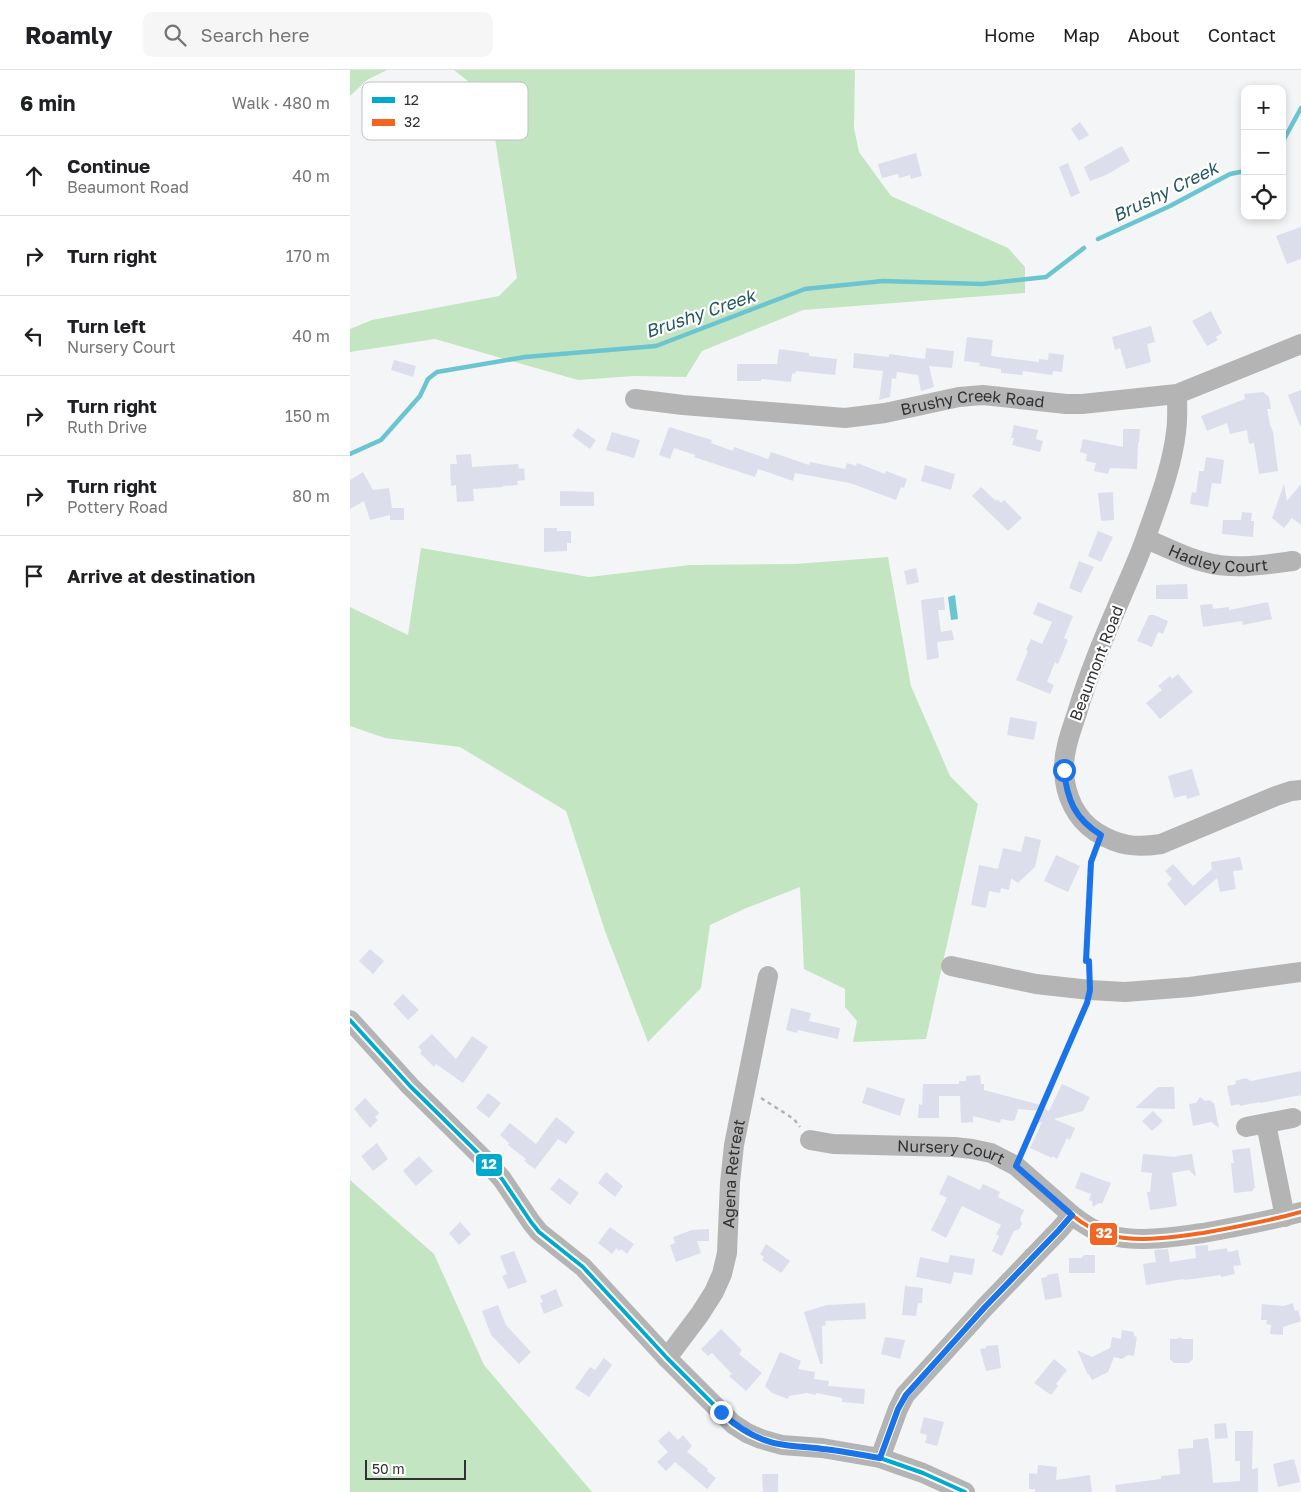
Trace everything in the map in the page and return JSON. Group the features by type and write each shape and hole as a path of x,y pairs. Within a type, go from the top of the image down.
{"street":[{"name":"Brushy Creek Road","path":"635,399 683,405 845,418 885,413 959,397 996,396 1082,404 1177,394 1301,344"},
{"name":"Beaumont Road","path":"1177,394 1176,431 1170,459 1146,539 1088,678 1066,752 1064,770 1066,788 1072,806 1089,827 1114,842 1129,846 1161,844 1276,796 1301,790"},
{"name":"Hadley Court","path":"1146,539 1202,562 1219,565 1246,566 1293,561"},
{"path":"951,966 1036,984 1125,992 1152,991 1301,972"},
{"name":"Agena Retreat","path":"668,1358 700,1314 714,1292 722,1274 727,1253 730,1183 734,1145 768,976"},
{"path":"350,1020 410,1086 485,1160 502,1180 539,1232 583,1267 733,1424 760,1439 782,1445 822,1448 880,1458 923,1473 965,1492"},
{"path":"1246,1127 1293,1118"},
{"path":"1266,1124 1293,1215"},
{"name":"Nursery Court","path":"810,1140 833,1144 972,1148 991,1153 1016,1166 1089,1228 1108,1235 1130,1239 1161,1239 1240,1227 1293,1215"},
{"path":"880,1458 898,1409 906,1395 985,1307 1072,1215"}],"path":[{"path":"1016,1166 1087,1003 1090,990 1089,961 1086,961 1091,862 1101,835"},
{"path":"744,1088 794,1120 810,1140"}],"green space":[{"path":"350,70 387,70 362,82 362,85 350,96"},
{"path":"454,70 855,70 854,128 859,152 891,196 1008,248 1025,267 1025,293 803,310 702,351 686,377 635,376 578,380 435,339 350,352 350,329 372,320 499,296 517,278 495,140 528,140 528,82 469,82"},
{"path":"421,548 589,577 690,565 795,564 888,557 911,686 950,776 978,804 926,1039 853,1042 857,1021 845,1007 845,989 804,969 800,887 744,909 710,925 701,988 648,1042 605,931 566,811 460,747 385,738 350,726 350,607 408,635"},
{"path":"350,1180 434,1254 484,1365 592,1492 350,1492"}],"water":[{"path":"955,595 958,619 951,620 948,597"}],"building":[{"path":"1080,122 1089,135 1079,141 1071,129"},
{"path":"1122,146 1130,161 1106,175 1090,181 1084,167"},
{"path":"916,153 922,176 911,179 910,175 899,178 898,174 882,178 878,164"},
{"path":"1068,163 1080,193 1071,197 1059,167"},
{"path":"1301,227 1301,259 1287,264 1276,236"},
{"path":"1211,311 1222,333 1216,337 1218,340 1207,346 1192,321"},
{"path":"1151,326 1155,342 1147,344 1151,362 1126,369 1120,348 1115,350 1112,337"},
{"path":"967,337 993,340 991,356 1039,362 1039,359 1048,360 1049,353 1064,355 1062,372 1053,371 1052,375 1023,371 1022,375 1001,373 1001,369 979,366 980,363 964,361"},
{"path":"926,348 954,351 952,368 929,366 934,387 921,391 918,375 897,372 896,379 892,378 890,397 879,400 883,371 853,368 854,353 889,357 889,354 925,359"},
{"path":"779,349 809,353 809,356 837,359 835,375 796,371 795,374 792,373 791,382 761,379 761,381 737,381 737,364 777,364"},
{"path":"394,360 416,366 413,377 391,370"},
{"path":"1301,390 1301,426 1300,426 1288,395"},
{"path":"1263,392 1269,397 1271,409 1267,409 1273,432 1278,471 1259,474 1254,443 1249,444 1247,430 1230,434 1227,423 1207,431 1201,416 1245,399 1244,394"},
{"path":"1014,425 1038,430 1036,439 1043,441 1040,452 1012,445 1014,438 1011,438"},
{"path":"669,427 712,440 711,443 733,451 734,447 768,459 771,452 809,465 810,462 845,469 847,463 856,466 857,463 885,474 886,471 907,479 904,488 901,487 896,500 850,483 795,473 793,481 758,469 755,477 694,457 695,455 674,448 670,459 659,455"},
{"path":"578,428 596,440 590,449 572,436"},
{"path":"1123,429 1140,429 1137,469 1110,468 1108,474 1094,471 1096,463 1086,461 1087,454 1080,452 1083,439 1123,447"},
{"path":"612,432 640,440 634,458 606,450"},
{"path":"471,454 472,467 518,464 519,469 524,468 525,480 517,481 518,485 473,489 474,501 457,502 456,485 451,486 450,464 457,464 456,455"},
{"path":"1206,457 1224,460 1221,484 1212,483 1208,507 1190,504 1192,492 1196,493 1199,471 1204,471"},
{"path":"925,465 955,474 951,490 921,481"},
{"path":"363,472 373,490 389,488 392,508 404,508 404,520 390,520 390,515 370,520 364,501 350,509 350,480"},
{"path":"1284,484 1287,501 1301,484 1301,525 1292,518 1284,528 1272,518"},
{"path":"981,487 996,501 997,499 1001,503 1004,500 1022,518 1008,531 972,496"},
{"path":"560,491 594,492 594,506 560,506"},
{"path":"1113,492 1114,520 1101,521 1098,493"},
{"path":"1242,512 1252,513 1251,521 1254,521 1253,537 1222,534 1223,520 1241,520"},
{"path":"544,528 557,528 557,531 571,531 571,543 567,543 567,551 544,552"},
{"path":"1098,531 1113,537 1101,562 1088,556"},
{"path":"1079,561 1094,567 1081,593 1069,588"},
{"path":"916,568 919,582 907,585 904,571"},
{"path":"1187,584 1188,599 1156,599 1156,585"},
{"path":"944,597 945,610 938,610 941,632 952,630 954,640 937,642 939,658 927,660 921,600"},
{"path":"1038,602 1073,616 1064,638 1068,640 1058,664 1055,662 1047,682 1054,685 1050,694 1016,680 1031,639 1042,644 1052,622 1033,614"},
{"path":"1268,602 1272,619 1243,625 1242,621 1203,627 1200,605 1212,604 1213,609 1229,607 1229,610"},
{"path":"1149,615 1154,615 1168,621 1163,634 1158,632 1152,647 1137,641"},
{"path":"1178,674 1193,692 1160,719 1146,703 1162,690 1158,686 1170,676 1172,679"},
{"path":"1010,717 1037,722 1034,740 1007,735"},
{"path":"1192,769 1200,795 1187,799 1186,795 1174,798 1168,776"},
{"path":"1025,836 1041,840 1035,867 1018,883 1011,878 1009,890 1001,888 1000,893 989,891 986,908 971,905 979,865 998,869 1003,848 1021,852"},
{"path":"1056,855 1080,866 1068,892 1044,881"},
{"path":"1240,857 1243,870 1233,871 1236,889 1220,892 1217,878 1185,906 1167,884 1172,879 1165,871 1173,864 1193,886 1212,869 1211,862"},
{"path":"370,949 384,961 373,974 359,961"},
{"path":"403,994 419,1010 408,1020 393,1004"},
{"path":"791,1008 811,1013 809,1021 840,1028 838,1039 798,1030 797,1033 786,1030"},
{"path":"432,1034 456,1059 472,1036 488,1047 463,1083 436,1064 434,1067 420,1053 422,1051 418,1047"},
{"path":"1301,1071 1301,1095 1260,1103 1231,1106 1227,1086 1236,1084 1235,1081 1246,1078 1251,1081"},
{"path":"980,1075 981,1084 984,1084 984,1090 1041,1105 1040,1111 1018,1109 1015,1120 1001,1119 1000,1123 973,1116 973,1122 961,1123 960,1096 939,1096 939,1118 918,1118 919,1104 922,1105 923,1084 959,1084 959,1081 966,1081 966,1076"},
{"path":"1062,1084 1090,1097 1083,1111 1054,1119 1075,1128 1070,1140 1067,1138 1057,1159 1030,1148 1042,1122 1035,1124 1043,1108 1049,1111"},
{"path":"867,1087 905,1099 900,1116 862,1103"},
{"path":"1158,1087 1174,1087 1175,1109 1135,1108"},
{"path":"488,1093 501,1103 489,1118 476,1108"},
{"path":"1200,1097 1205,1101 1209,1100 1214,1103 1219,1128 1211,1122 1193,1126 1189,1104 1196,1103"},
{"path":"365,1098 379,1113 375,1117 378,1120 370,1128 354,1109"},
{"path":"1153,1111 1163,1121 1152,1131 1142,1121"},
{"path":"556,1117 575,1132 566,1144 558,1139 535,1169 524,1161 526,1159 508,1145 509,1143 500,1135 510,1123 536,1144"},
{"path":"377,1143 388,1159 373,1171 361,1156"},
{"path":"1250,1148 1255,1188 1253,1191 1234,1193 1231,1163 1234,1163 1232,1150"},
{"path":"1143,1154 1177,1157 1192,1154 1196,1177 1189,1170 1172,1173 1177,1206 1150,1210 1147,1192 1150,1192 1152,1173 1141,1172"},
{"path":"419,1156 433,1171 416,1186 403,1171"},
{"path":"606,1172 623,1186 615,1197 598,1183"},
{"path":"1081,1172 1111,1183 1102,1204 1099,1203 1093,1207 1092,1201 1089,1200 1091,1194 1075,1188"},
{"path":"948,1175 980,1190 983,1184 1000,1192 998,1197 1024,1210 1020,1219 1022,1224 1019,1229 1014,1231 1002,1256 992,1251 999,1236 996,1234 1001,1225 962,1206 946,1238 931,1230 947,1198 939,1194"},
{"path":"559,1178 579,1193 570,1205 550,1189"},
{"path":"460,1222 471,1234 459,1245 449,1233"},
{"path":"610,1227 634,1244 627,1254 621,1249 619,1251 616,1248 612,1254 598,1243"},
{"path":"709,1229 709,1241 697,1241 701,1253 676,1262 670,1245 675,1243 673,1237 692,1230"},
{"path":"766,1244 790,1261 781,1273 762,1260 764,1257 760,1254"},
{"path":"1208,1245 1208,1251 1227,1248 1228,1252 1238,1250 1241,1265 1233,1266 1235,1274 1146,1285 1143,1264 1156,1262 1154,1250 1168,1249 1170,1262 1196,1258 1195,1246"},
{"path":"514,1251 527,1282 508,1289 502,1276 507,1274 500,1256"},
{"path":"950,1255 975,1259 972,1275 954,1272 951,1284 916,1277 920,1257 948,1263"},
{"path":"1084,1255 1095,1255 1095,1273 1069,1273 1069,1258 1081,1258"},
{"path":"1058,1273 1062,1297 1045,1300 1041,1278"},
{"path":"905,1286 923,1288 922,1303 918,1303 916,1316 902,1315"},
{"path":"556,1289 563,1306 544,1314 540,1303 543,1302 540,1296"},
{"path":"865,1303 866,1319 825,1321 826,1325 822,1326 823,1364 820,1364 804,1312 827,1305"},
{"path":"1293,1303 1295,1311 1298,1310 1301,1321 1283,1327 1283,1335 1270,1334 1271,1325 1266,1324 1267,1320 1261,1320 1262,1304 1284,1306"},
{"path":"498,1305 506,1325 531,1352 519,1364 491,1335 482,1311"},
{"path":"721,1329 742,1350 739,1354 762,1373 746,1391 729,1376 732,1374 712,1353 708,1356 701,1349"},
{"path":"1122,1330 1134,1332 1134,1336 1137,1337 1134,1356 1128,1355 1122,1359 1114,1357 1108,1372 1092,1380 1077,1350 1092,1357 1110,1348 1112,1337 1121,1339"},
{"path":"885,1337 905,1340 900,1359 881,1354"},
{"path":"1180,1337 1182,1339 1193,1339 1193,1359 1189,1363 1174,1363 1170,1359 1170,1339"},
{"path":"998,1345 1001,1368 986,1371 980,1349 986,1348 986,1346"},
{"path":"780,1352 801,1361 798,1369 815,1372 814,1379 829,1381 828,1386 865,1389 864,1404 842,1402 842,1398 816,1393 816,1395 807,1393 789,1396 788,1399 772,1393 765,1386"},
{"path":"604,1358 612,1365 589,1397 575,1388 590,1367 595,1370"},
{"path":"1054,1359 1067,1370 1056,1384 1058,1386 1051,1395 1034,1383"},
{"path":"924,1417 944,1422 937,1446 925,1443 927,1435 920,1433"},
{"path":"1226,1423 1228,1438 1215,1439 1214,1424"},
{"path":"669,1431 678,1440 683,1435 692,1446 687,1452 716,1478 707,1489 675,1462 666,1471 657,1462 668,1452 658,1441"},
{"path":"1235,1431 1253,1431 1252,1469 1258,1468 1258,1492 1116,1492 1115,1485 1161,1479 1161,1476 1180,1474 1178,1449 1193,1448 1193,1440 1208,1438 1213,1483 1240,1481 1240,1461 1235,1461"},
{"path":"1294,1459 1300,1482 1278,1487 1273,1464"},
{"path":"1038,1465 1057,1467 1056,1480 1090,1475 1092,1492 1035,1492 1035,1489 1029,1489 1029,1473 1037,1474"},
{"path":"762,1474 778,1474 778,1492 763,1492"}],"waterway":[{"name":"Brushy Creek","path":"1286,136 1301,108"},
{"name":"Brushy Creek","path":"1098,239 1170,206 1230,174 1241,172"},
{"name":"Brushy Creek","path":"350,454 381,440 420,396 428,379 437,372 525,357 656,346 805,289 883,281 982,284 1046,277 1084,248"}],"transit line":[{"name":"12","path":"350,1020 410,1086 502,1179 539,1232 583,1267 667,1358 733,1424 747,1433 782,1445 822,1448 880,1458 923,1473 965,1492"},
{"name":"32","path":"880,1458 905,1395 1072,1215 1089,1227 1108,1235 1144,1239 1203,1233 1301,1212"}],"route":[{"path":"721,1412 733,1424 760,1439 782,1445 822,1448 880,1458 898,1409 906,1395 985,1307 1072,1215 1016,1166 1087,1003 1090,990 1089,961 1086,961 1091,862 1101,835 1080,818 1072,806 1066,788 1064,770"}]}
